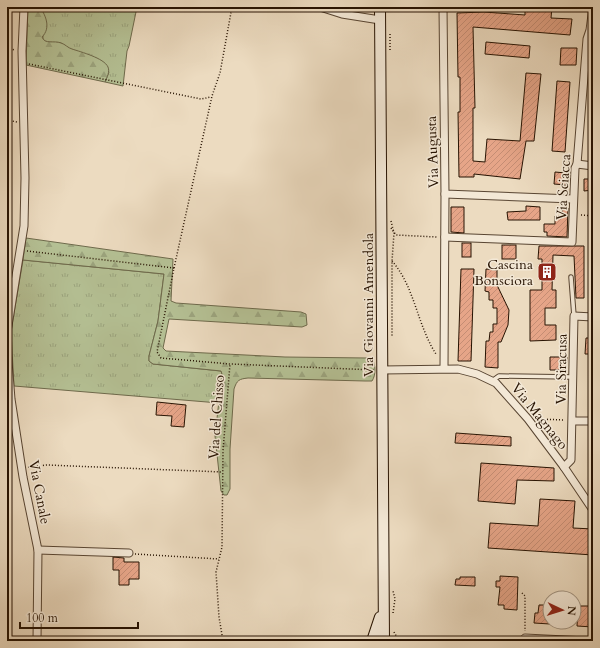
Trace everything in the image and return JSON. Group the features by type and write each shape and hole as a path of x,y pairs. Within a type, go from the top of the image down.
{"main road":[{"name":"Via Giovanni Amendola","path":"380,7 384,641"},
{"name":"Via Giovanni Amendola","path":"372,641 383,604"}],"street":[{"path":"7,332 24,226 24,7"},
{"path":"320,7 342,14 380,20"},
{"name":"Via Augusta","path":"444,7 445,194 573,199"},
{"name":"Via Sciacca","path":"445,237 572,242 575,168 577,164 586,46 592,30 593,7"},
{"path":"577,164 593,166"},
{"path":"444,368 445,194"},
{"name":"Via Siracusa","path":"564,467 571,460 574,377 574,316 593,317"},
{"name":"Via Canale","path":"7,349 11,400 22,468 38,550 37,641"},
{"name":"Via Magnago","path":"382,370 436,371 444,368 465,370 492,381 500,386 528,419 564,467 593,510"},
{"path":"573,421 593,421"},
{"path":"38,550 129,553"},
{"path":"525,638 586,641"}],"lane":[{"name":"Via Siracusa","path":"571,277 574,316"},
{"path":"492,381 499,376 574,377"}],"path":[{"path":"21,250 174,268 212,96 220,73 232,7"},
{"path":"23,63 201,99 207,99 212,96"},
{"path":"7,120 24,124"},
{"path":"573,215 593,216"},
{"path":"382,220 389,225 396,235 445,237"},
{"path":"392,261 402,274 419,318 437,356"},
{"name":"Via del Chisso","path":"174,268 157,352 161,358 230,364 222,472 222,547 216,572 217,600 223,641"},
{"path":"230,364 382,370"},
{"path":"528,419 573,421"},
{"path":"22,468 47,465 222,472"},
{"path":"129,553 219,559"},
{"path":"393,589 395,599 393,615"},
{"path":"522,593 525,596 525,638"},
{"path":"392,628 399,641"}],"green space":[{"path":"28,7 40,7 44,14 47,26 42,37 45,41 58,42 97,58 106,64 109,71 105,82 26,65"},
{"path":"40,7 137,7 127,51 123,86 105,82 109,72 98,59 70,49 61,43 47,42 43,40 42,11"},
{"path":"26,238 173,259 171,301 176,303 301,312 306,314 307,325 302,327 169,319 163,348 166,351 285,357 367,358 372,359 375,367 373,379 372,381 248,378 239,380 234,389 230,449 230,489 227,495 224,495 221,491 215,436 222,374 221,371 153,364 149,361 158,321 164,274 23,260"},
{"path":"23,260 164,274 158,321 149,361 153,364 221,371 219,403 14,386 11,331"}],"building":[{"path":"525,7 552,7 551,18 572,19 570,35 473,27 475,108 473,108 473,161 485,162 487,139 520,141 526,73 541,74 534,141 526,141 520,179 474,174 474,177 459,177 458,112 460,112 460,77 458,77 457,13 484,12 525,15"},
{"path":"486,42 530,46 529,58 485,54"},
{"path":"561,48 577,48 576,65 560,65"},
{"path":"557,81 570,82 565,152 552,151"},
{"path":"555,172 566,173 566,185 554,184"},
{"path":"584,179 593,179 593,190 584,191"},
{"path":"526,206 540,207 540,220 508,220 507,212 526,211"},
{"path":"451,207 464,207 464,233 451,232"},
{"path":"562,208 568,208 567,237 547,236 547,232 544,232 544,224 555,224 555,216 562,216"},
{"path":"462,243 471,243 471,257 462,257"},
{"path":"502,245 516,245 516,259 502,259"},
{"path":"539,246 584,246 584,298 576,298 574,256 553,255 552,290 556,290 556,308 545,308 545,325 556,325 556,340 530,341 530,290 542,290 542,259 538,259"},
{"path":"461,269 474,269 471,361 458,361"},
{"path":"486,269 497,270 497,285 509,310 508,325 501,342 498,342 498,368 485,367 486,341 489,341 490,332 493,332 493,324 497,324 497,308 493,308 493,300 489,300 489,292 485,291"},
{"path":"586,338 593,338 593,354 585,354"},
{"path":"550,357 567,357 566,370 550,370"},
{"path":"157,402 186,405 184,427 171,426 172,416 156,415"},
{"path":"456,433 511,437 511,446 455,443"},
{"path":"481,463 554,468 554,481 517,480 515,504 478,501"},
{"path":"540,499 575,501 573,528 593,529 593,555 488,548 490,523 538,526"},
{"path":"113,557 124,558 124,562 139,562 139,579 129,579 129,585 119,585 119,570 113,570"},
{"path":"500,576 518,577 517,610 504,609 504,605 498,605 500,587 496,587 496,581 500,581"},
{"path":"460,577 475,577 475,586 455,585 456,579 460,579"},
{"path":"539,605 542,605 542,624 534,623 535,613 538,613"},
{"path":"582,606 590,606 590,610 593,610 593,627 582,626"}],"place":[{"name":"Cascina Bonsciora","path":"547,272"}]}
